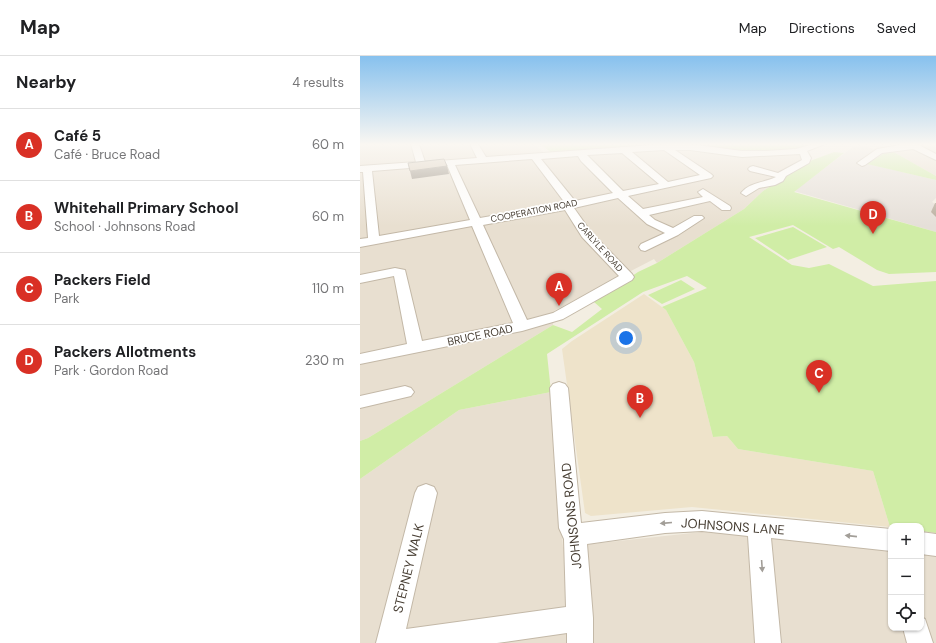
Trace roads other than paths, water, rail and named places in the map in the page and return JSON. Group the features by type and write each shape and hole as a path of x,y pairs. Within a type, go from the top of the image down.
{"street":[{"path":"363,171 374,241"},
{"path":"454,171 522,326"},
{"name":"CARLYLE ROAD","path":"545,171 570,205 572,215 582,228 627,277 596,296"},
{"path":"597,171 654,224 674,233"},
{"path":"650,171 665,184"},
{"name":"COOPERATION ROAD","path":"360,244 570,205 708,176 702,171"},
{"path":"763,171 781,176"},
{"path":"746,193 756,186 772,184 788,171"},
{"path":"686,180 726,208"},
{"path":"641,213 711,198"},
{"path":"645,247 674,233 698,218"},
{"path":"360,279 395,272 400,273 416,348"},
{"name":"BRUCE ROAD","path":"360,359 522,326 558,316 596,296"},
{"name":"JOHNSONS ROAD","path":"559,388 570,528 576,538 575,543 580,630"},
{"path":"360,402 388,393 405,392"},
{"name":"STEPNEY WALK","path":"389,643 426,493"},
{"name":"JOHNSONS LANE","path":"576,538 583,532 702,521 888,541"},
{"path":"759,527 768,643"},
{"path":"924,543 936,545"},
{"path":"403,643 580,630"},
{"path":"917,631 920,643"}],"place":[{"name":"Packers Allotments","path":"873,234"},
{"name":"Café 5","path":"559,306"},
{"name":"Packers Field","path":"819,393"},
{"name":"Whitehall Primary School","path":"640,418"}]}
